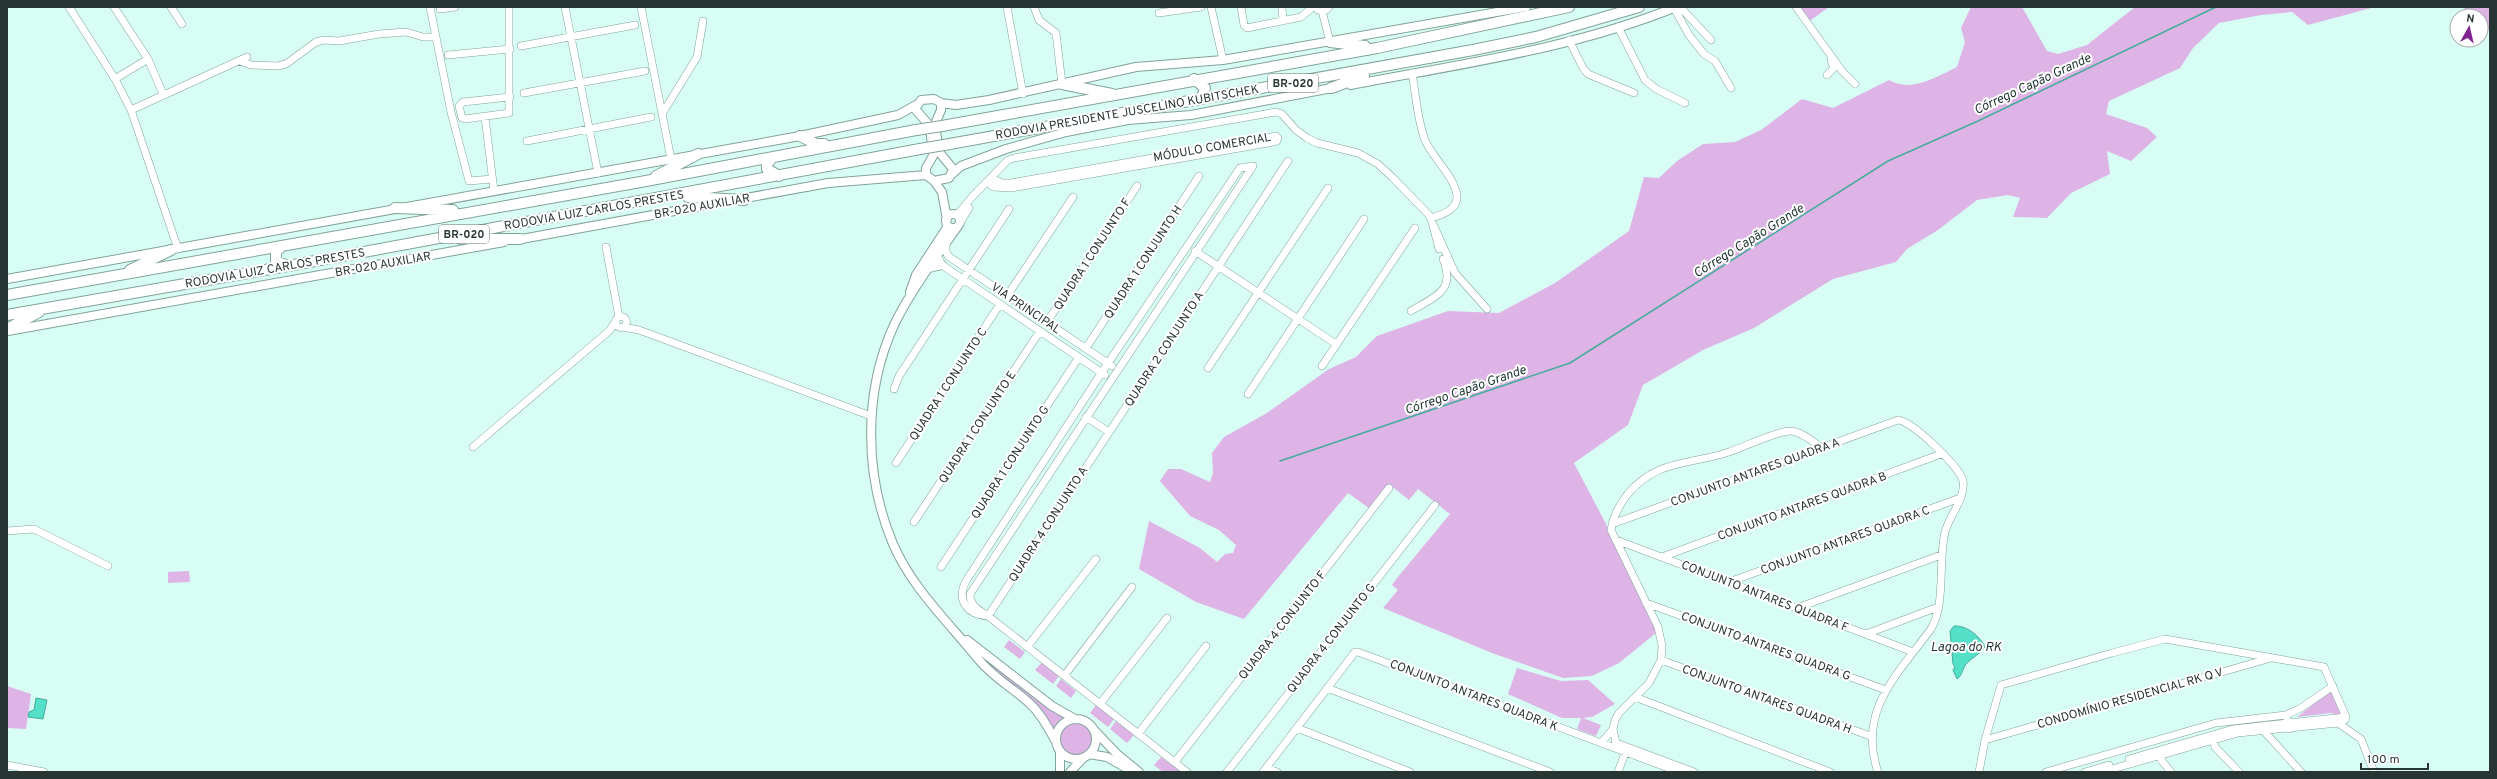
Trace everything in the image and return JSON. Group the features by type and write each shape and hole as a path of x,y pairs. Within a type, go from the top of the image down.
{"highway":[{"name":"RODOVIA PRESIDENTE JUSCELINO KUBITSCHEK","path":"916,130 1117,95 1194,79 1376,48 1569,7"},
{"name":"RODOVIA PRESIDENTE JUSCELINO KUBITSCHEK","path":"920,149 1387,67 1536,37 1639,7"},
{"path":"1330,42 1376,48"},
{"path":"1331,88 1387,67"},
{"path":"1194,79 1205,88 1205,93 1198,100"},
{"path":"1062,84 1117,95"},
{"name":"RODOVIA LUIZ CARLOS PRESTES","path":"7,295 281,247 471,211 646,181 916,130"},
{"path":"800,136 816,144 836,145"},
{"name":"RODOVIA LUIZ CARLOS PRESTES","path":"7,315 288,266 920,149"},
{"path":"646,181 698,154"},
{"path":"772,158 767,164 767,169 779,176"},
{"path":"670,196 744,200"},
{"path":"395,208 471,211"},
{"path":"435,239 520,239"},
{"path":"281,247 276,252 276,261 288,266"},
{"path":"118,276 174,250"},
{"path":"7,330 49,307"}],"main road":[{"path":"7,279 800,136 898,115 916,105 921,100 931,98 941,103 956,105 1022,94 1136,67 1223,60 1526,7"},
{"path":"934,181 944,180 952,175 961,166 998,152 1066,132 1128,120 1191,115 1527,52 1618,27 1676,7"},
{"path":"905,306 916,275 936,251 947,242 954,221 946,191 952,175 952,166 939,152 934,124 942,110 941,103"},
{"path":"916,105 916,113 930,126 933,156 926,168 926,175 934,181 942,192 954,221"},
{"name":"BR-020 AUXILIAR","path":"7,330 744,200 828,183 926,175"},
{"path":"954,221 936,251 929,268 905,306 888,341 871,416 870,453 877,494 893,544 918,586 986,668 1037,711 1055,740 1060,752 1060,772"},
{"path":"929,268 942,265"},
{"path":"955,631 1052,706 1075,719 1086,722 1117,754 1139,772"},
{"path":"1055,740 1058,728 1063,723 1075,719"},
{"path":"1070,772 1074,766 1086,756 1095,743 1094,730"},
{"path":"1060,752 1069,758 1086,756 1107,757 1133,772"}],"street":[{"path":"69,7 115,79 131,110 174,250"},
{"path":"114,7 148,59 163,94"},
{"path":"171,7 182,24"},
{"path":"430,7 469,181 492,179"},
{"path":"440,9 455,7"},
{"path":"509,7 510,49 510,97 509,113 485,117 462,118 460,103 510,97"},
{"path":"565,7 588,131 598,173"},
{"path":"641,7 671,159"},
{"path":"1007,7 1022,94"},
{"path":"1034,7 1039,20 1056,33 1062,84"},
{"path":"1159,13 1201,7"},
{"path":"1211,7 1223,60"},
{"path":"1241,7 1245,27 1301,17 1314,7 1322,11 1330,42"},
{"path":"1282,7 1283,21"},
{"path":"1322,11 1329,7"},
{"path":"1676,7 1711,40"},
{"path":"1676,7 1689,35 1704,54 1715,62 1731,88"},
{"path":"1792,7 1834,65 1833,71 1828,75"},
{"path":"1796,7 1842,70 1855,84"},
{"path":"662,114 697,57 703,21"},
{"path":"521,46 635,25"},
{"path":"1618,27 1645,80 1656,89 1685,103"},
{"path":"240,61 252,65 278,66 286,64 316,42 324,40 339,41 379,34 406,32 423,38 436,37"},
{"path":"1569,40 1583,68 1588,74 1634,93"},
{"path":"448,55 510,49"},
{"path":"131,110 163,94 247,58"},
{"path":"115,79 148,59"},
{"path":"524,93 645,71"},
{"path":"1412,73 1425,140 1452,183 1457,197 1454,206 1444,214 1431,218"},
{"path":"1282,97 1272,112 1282,114 1296,130 1317,143 1358,153 1378,164 1431,218 1455,273 1487,309"},
{"name":"MÓDULO COMERCIAL","path":"1267,140 1011,186 992,182 1005,164 1014,158 1272,112"},
{"name":"MÓDULO COMERCIAL","path":"1191,115 1202,124"},
{"path":"485,117 494,191"},
{"path":"527,141 588,131 651,117"},
{"name":"QUADRA 2 CONJUNTO A","path":"1109,432 1288,161"},
{"path":"988,616 976,615 968,610 962,595 966,581 1195,232 1240,168 1252,166 996,552 970,594 973,605 988,616 1138,734 1188,772"},
{"name":"QUADRA 1 CONJUNTO H","path":"1086,348 1199,176"},
{"path":"954,221 992,182"},
{"name":"QUADRA 1 CONJUNTO F","path":"1047,322 1137,186"},
{"path":"1208,368 1257,292 1328,188"},
{"path":"1007,296 1073,197"},
{"path":"894,389 899,376 962,278 1009,209"},
{"path":"1411,311 1441,293 1446,287 1448,280 1445,264 1434,238 1431,218"},
{"path":"1248,394 1364,219"},
{"path":"1322,366 1415,228"},
{"path":"1195,232 1204,238"},
{"name":"VIA PRINCIPAL","path":"947,242 945,249 948,256 1117,369"},
{"path":"606,247 621,322"},
{"path":"936,251 942,265"},
{"path":"1195,251 1336,344"},
{"name":"VIA PRINCIPAL","path":"942,265 1111,378"},
{"name":"QUADRA 1 CONJUNTO C","path":"896,463 1000,304"},
{"path":"1018,316 1024,307"},
{"path":"1142,313 1150,319"},
{"path":"621,322 871,416"},
{"path":"473,447 621,322"},
{"path":"1049,337 1055,328"},
{"name":"QUADRA 1 CONJUNTO E","path":"914,522 1040,331"},
{"name":"QUADRA 1 CONJUNTO G","path":"941,567 1079,357"},
{"path":"1094,367 1100,364 1100,358"},
{"path":"1086,417 1109,432"},
{"name":"CONJUNTO ANTARES QUADRA A","path":"1612,524 1898,420 1910,425 1941,454"},
{"path":"1070,421 1079,427"},
{"name":"QUADRA 4 CONJUNTO A","path":"988,616 1109,432"},
{"path":"1602,742 1613,729 1619,713 1649,683 1661,660 1661,638 1611,530 1618,507 1635,485 1660,468 1728,452 1786,432 1799,433 1822,448"},
{"path":"1878,772 1874,760 1873,720 1878,703 1934,624 1938,607 1941,555 1945,532 1960,498 1964,483 1962,477 1941,454"},
{"name":"CONJUNTO ANTARES QUADRA B","path":"1662,557 1941,454"},
{"name":"QUADRA 4 CONJUNTO F","path":"1175,762 1389,488"},
{"name":"CONJUNTO ANTARES QUADRA C","path":"1729,582 1960,498"},
{"name":"QUADRA 4 CONJUNTO G","path":"1227,772 1435,505"},
{"path":"7,531 34,529 108,566"},
{"name":"CONJUNTO ANTARES QUADRA F","path":"1616,540 1913,652"},
{"path":"987,547 996,552"},
{"path":"1797,608 1941,555"},
{"path":"1027,647 1096,559"},
{"path":"1064,676 1132,587"},
{"name":"CONJUNTO ANTARES QUADRA G","path":"1646,603 1886,690"},
{"path":"1866,634 1938,607"},
{"path":"1100,704 1167,618"},
{"name":"CONDOMÍNIO RESIDENCIAL RK Q V","path":"1979,772 1985,740 2001,685 2112,652 2170,639 2324,667 2346,716"},
{"path":"1138,734 1206,646"},
{"name":"CONJUNTO ANTARES QUADRA K","path":"1327,688 1355,652 1360,652 1592,739 1627,749"},
{"name":"CONDOMÍNIO RESIDENCIAL RK Q V","path":"1985,740 2275,657"},
{"name":"CONJUNTO ANTARES QUADRA H","path":"1661,660 1873,737"},
{"path":"2046,772 2216,723 2286,715 2301,708 2333,686"},
{"path":"1277,772 1265,770 1327,688 1550,772"},
{"path":"1636,697 1830,772"},
{"path":"2286,715 2289,726"},
{"path":"2102,772 2213,736 2259,726 2338,723 2345,720 2346,716"},
{"path":"2213,736 2265,731 2346,716"},
{"path":"2338,723 2361,739 2374,772"},
{"path":"2259,726 2301,772"},
{"path":"1297,728 1410,772"},
{"path":"1613,729 1617,746"},
{"path":"2213,736 2215,746 2239,772"},
{"path":"1618,772 1627,749"},
{"path":"1627,749 1679,772"},
{"path":"1627,749 1694,772"},
{"path":"2162,752 2162,762 2172,772"},
{"path":"7,765 44,772"},
{"path":"2085,772 2111,769"}],"shaded area":[{"path":"1794,7 1829,7 1807,23"},
{"path":"1971,7 2022,7 2047,51 2058,54 2087,45 2135,7 2375,7 2308,25 2292,12 2261,15 2219,23 2193,48 2180,68 2109,101 2106,114 2147,128 2157,137 2131,161 2107,151 2110,174 2071,193 2047,218 2013,217 2020,198 2008,195 1977,200 1938,230 1907,249 1896,262 1833,279 1754,328 1703,350 1643,385 1628,425 1574,463 1661,629 1619,663 1592,676 1563,678 1492,653 1383,608 1398,590 1392,585 1450,514 1418,489 1409,500 1390,485 1370,509 1348,493 1244,619 1196,602 1139,569 1149,521 1200,548 1217,562 1225,554 1233,553 1236,545 1219,530 1190,516 1160,481 1168,469 1181,469 1210,482 1213,473 1212,453 1224,437 1267,413 1329,369 1356,357 1377,336 1448,311 1499,313 1555,283 1629,231 1644,177 1659,178 1677,161 1703,144 1735,142 1761,130 1802,99 1833,108 1889,80 1897,84 1915,84 1932,79 1957,67 1965,42 1961,28"},
{"path":"2463,7 2490,7 2490,31 2489,8"},
{"path":"189,571 190,582 168,583 168,572"},
{"path":"964,640 1057,714 1065,718 1052,731 1047,721 989,669"},
{"path":"1009,640 1025,652 1020,659 1004,647"},
{"path":"1042,662 1059,676 1053,684 1035,670"},
{"path":"1517,668 1561,681 1588,680 1615,704 1592,717 1583,718 1601,725 1596,736 1577,729 1581,718 1562,718 1508,694"},
{"path":"1061,679 1076,691 1071,698 1056,686"},
{"path":"7,686 31,694 26,729 7,728"},
{"path":"2332,690 2342,715 2336,716 2332,713 2297,717"},
{"path":"1096,705 1114,719 1108,727 1090,713"},
{"path":"1075,720 1085,723 1091,729 1094,739 1091,749 1085,755 1075,758 1065,755 1059,749 1056,739 1059,729 1065,723"},
{"path":"1116,721 1134,735 1127,743 1110,729"},
{"path":"1161,757 1181,772 1163,772 1154,765"}],"water":[{"name":"Lagoa do RK","path":"1954,626 1968,629 1980,639 1985,647 1967,663 1957,679 1953,670 1955,667 1953,664 1950,631"},
{"path":"36,698 47,700 43,719 28,717 29,712 34,710"}],"waterway":[{"name":"Córrego Capão Grande","path":"1280,461 1570,363 1888,161 1978,121 2216,7"}]}
